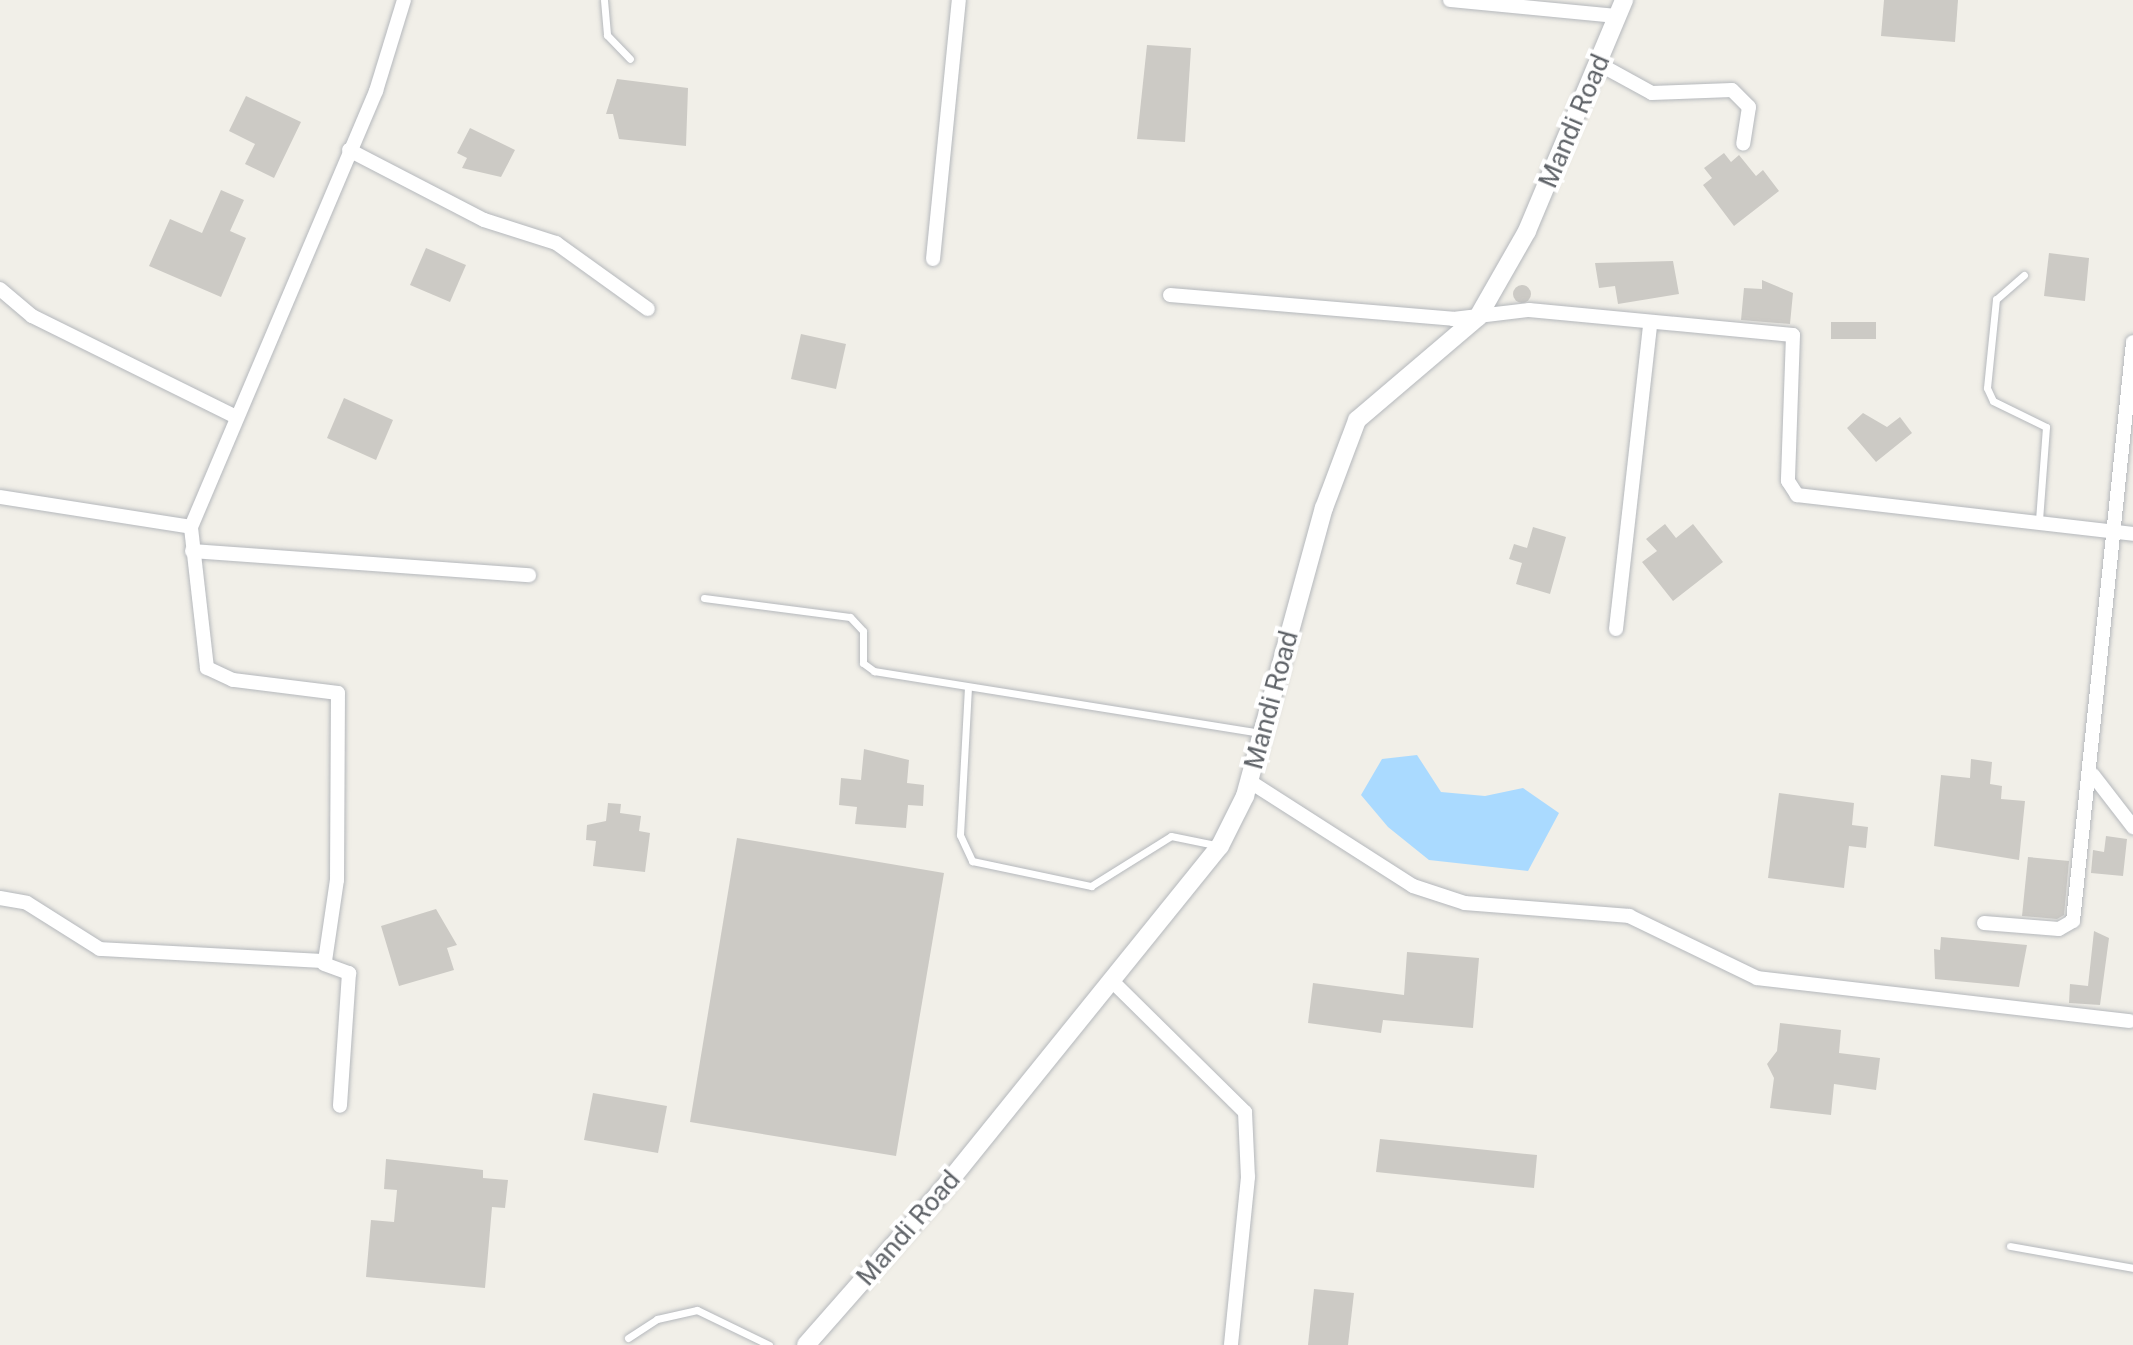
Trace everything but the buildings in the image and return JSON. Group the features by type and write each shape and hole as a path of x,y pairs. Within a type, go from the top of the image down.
{"street":[{"path":"324,964 337,880 338,693 211,673 201,652 191,527 234,416 349,150 404,0"},
{"path":"933,259 959,0"},
{"path":"1450,0 1620,8"},
{"name":"Mandi Road","path":"806,1345 1112,981 1220,846 1249,781 1324,508 1357,420 1478,317 1527,231 1620,8"},
{"path":"1599,64 1652,93 1732,90 1749,107 1743,144"},
{"path":"349,150 484,220 556,243 648,309"},
{"path":"0,289 32,316 234,416"},
{"path":"1170,295 1478,317 1529,310 1650,326 1797,338 1788,481 1797,495 2039,520 2133,534"},
{"path":"1616,629 1650,326"},
{"path":"1984,923 2071,924 2093,775 2112,531 2133,342"},
{"path":"0,497 191,527"},
{"path":"192,551 529,575"},
{"path":"2093,775 2133,827"},
{"path":"1249,781 1413,886 1465,903 1629,916 1757,978 2130,1021"},
{"path":"0,898 27,903 100,949 324,964 349,973 340,1106"},
{"path":"1112,981 1245,1112 1248,1177 1231,1345"}],"lane":[{"path":"604,0 607,35 630,59"},
{"path":"2024,275 1998,294 1987,388 1993,401 2046,427 2039,520"},
{"path":"704,598 850,617 861,626 868,669 1262,733"},
{"path":"968,687 960,835 972,861 1091,886 1171,836 1220,846"},
{"path":"2010,1246 2133,1268"},
{"path":"628,1338 657,1319 697,1310 769,1345"}],"water":[{"path":"1417,755 1441,792 1485,796 1523,788 1559,813 1528,871 1429,860 1388,827 1361,795 1382,759"}]}
